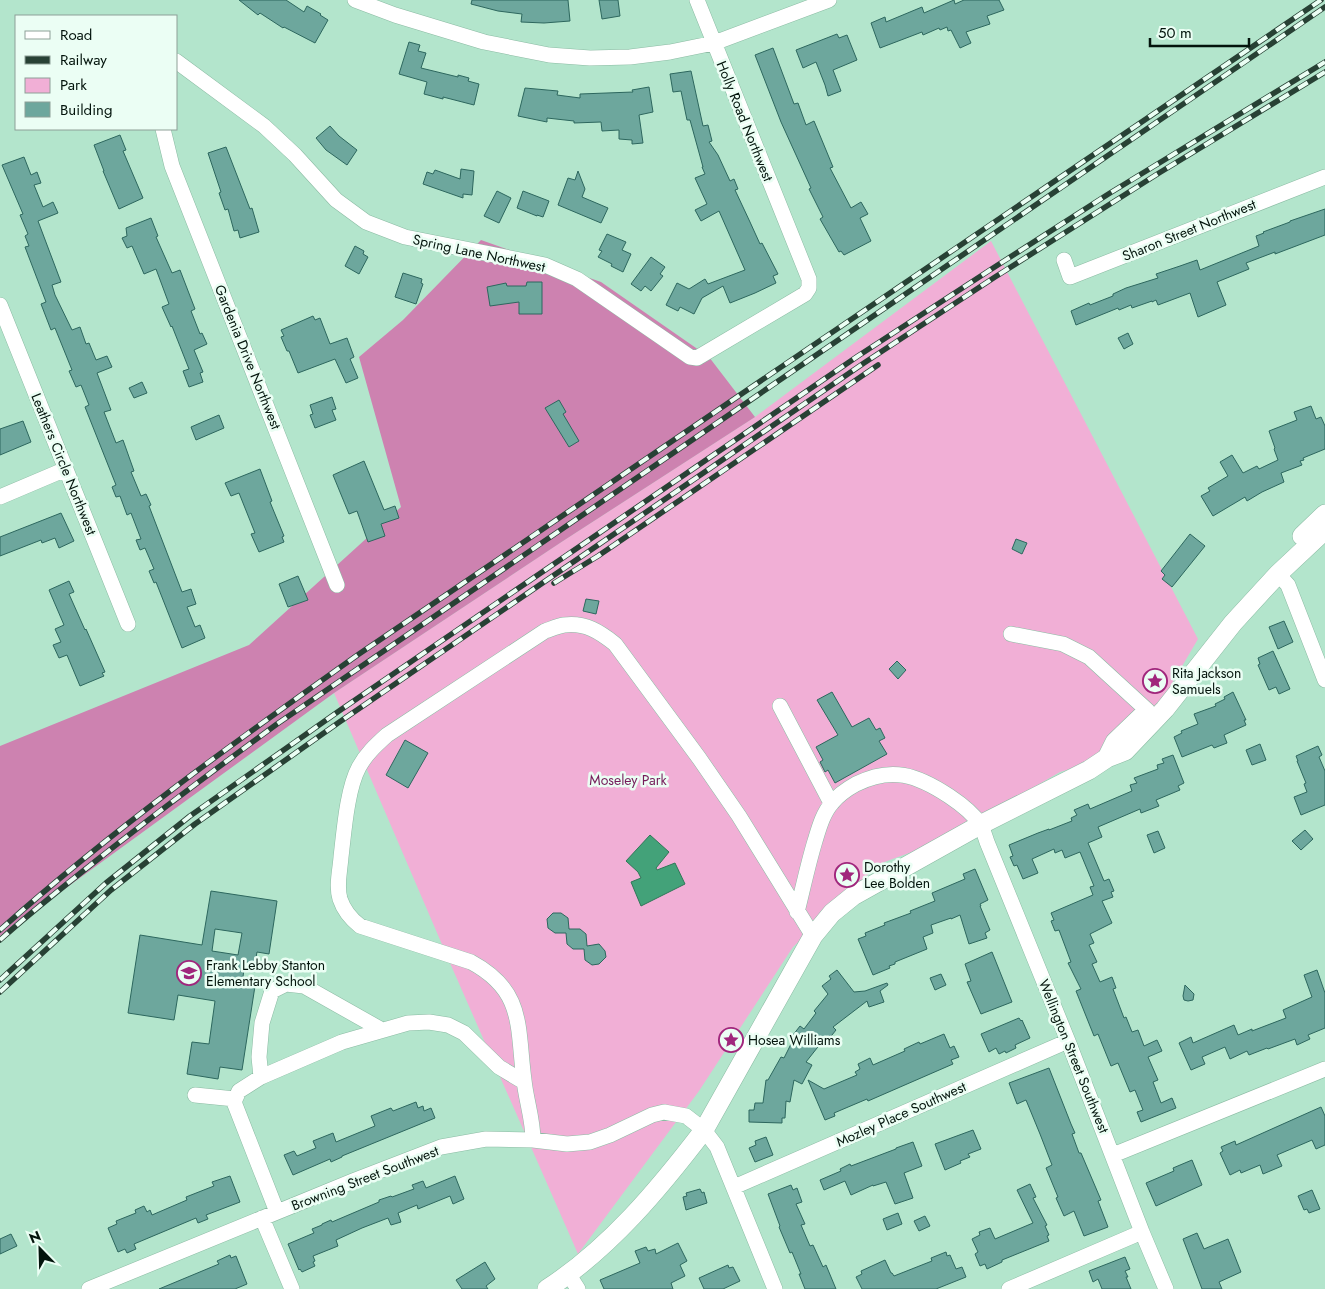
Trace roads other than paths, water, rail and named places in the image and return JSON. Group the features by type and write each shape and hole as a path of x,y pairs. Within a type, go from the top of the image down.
{"main road":[{"path":"1107,758 1115,742 1148,711 1261,575 1325,514"},
{"path":"547,1289 574,1282 602,1247 649,1199 704,1130 813,936 832,914 854,896 980,824 1089,770 1107,758 1125,751 1156,719 1233,623 1278,574 1325,530"}],"street":[{"path":"355,0 395,16 484,42 549,55 590,58 630,57 670,52 714,43 829,0"},
{"name":"Holly Road Northwest","path":"697,0 794,241"},
{"name":"Spring Lane Northwest","path":"178,62 264,126 295,155 336,200 366,222 405,237 545,265 576,280 690,357 697,358 804,294 809,288 809,279 794,241"},
{"name":"Gardenia Drive Northwest","path":"163,130 172,166 336,585"},
{"name":"Sharon Street Northwest","path":"1064,260 1070,277 1325,177"},
{"name":"Leathers Circle Northwest","path":"0,305 128,624"},
{"path":"0,496 66,469"},
{"path":"1278,574 1288,585 1325,680"},
{"path":"533,1140 533,1128 524,1082 517,1014 510,997 498,980 486,969 471,962 360,926 351,918 340,898 338,885 344,826 352,786 358,768 369,751 387,735 545,631 564,625 582,626 600,632 615,644 699,758 739,816 813,936"},
{"path":"1011,634 1063,644 1089,657 1148,711"},
{"path":"780,706 831,803"},
{"path":"797,912 820,825 831,803 846,790 864,780 886,774 902,774 923,781 964,806 980,824"},
{"name":"Wellington Street Southwest","path":"980,824 1166,1289"},
{"path":"261,1077 259,1057 262,1023 272,991 286,984 304,986 382,1030"},
{"path":"278,1212 234,1102 239,1091 261,1077 342,1042 408,1023 429,1022 448,1025 464,1033 499,1067 524,1082"},
{"name":"Mozley Place Southwest","path":"734,1187 1068,1041"},
{"path":"1113,1155 1325,1069"},
{"path":"195,1095 235,1098"},
{"name":"Browning Street Southwest","path":"89,1289 353,1180 441,1147 486,1139 533,1140 567,1144 590,1142 610,1135 652,1115 664,1112 686,1116 704,1130 717,1147 775,1289"},
{"path":"262,1218 292,1289"},
{"path":"1010,1289 1142,1232"}],"railway":[{"path":"0,930 86,856 131,821 221,753 359,654 1321,0"},
{"path":"0,940 119,842 277,724 1325,7"},
{"path":"0,980 106,883 190,816 339,711 858,356 1110,193 1325,62"},
{"path":"0,992 111,890 195,824 338,723 864,363 1159,173 1325,72"},
{"path":"554,583 598,556 878,365"}],"place":[{"name":"Rita Jackson Samuels","path":"1155,681"},
{"name":"Dorothy Lee Bolden","path":"847,875"},
{"name":"Frank Lebby Stanton Elementary School","path":"189,973"},
{"name":"Hosea Williams","path":"731,1040"}],"park label":[{"name":"Moseley Park","path":"628,780"}]}
